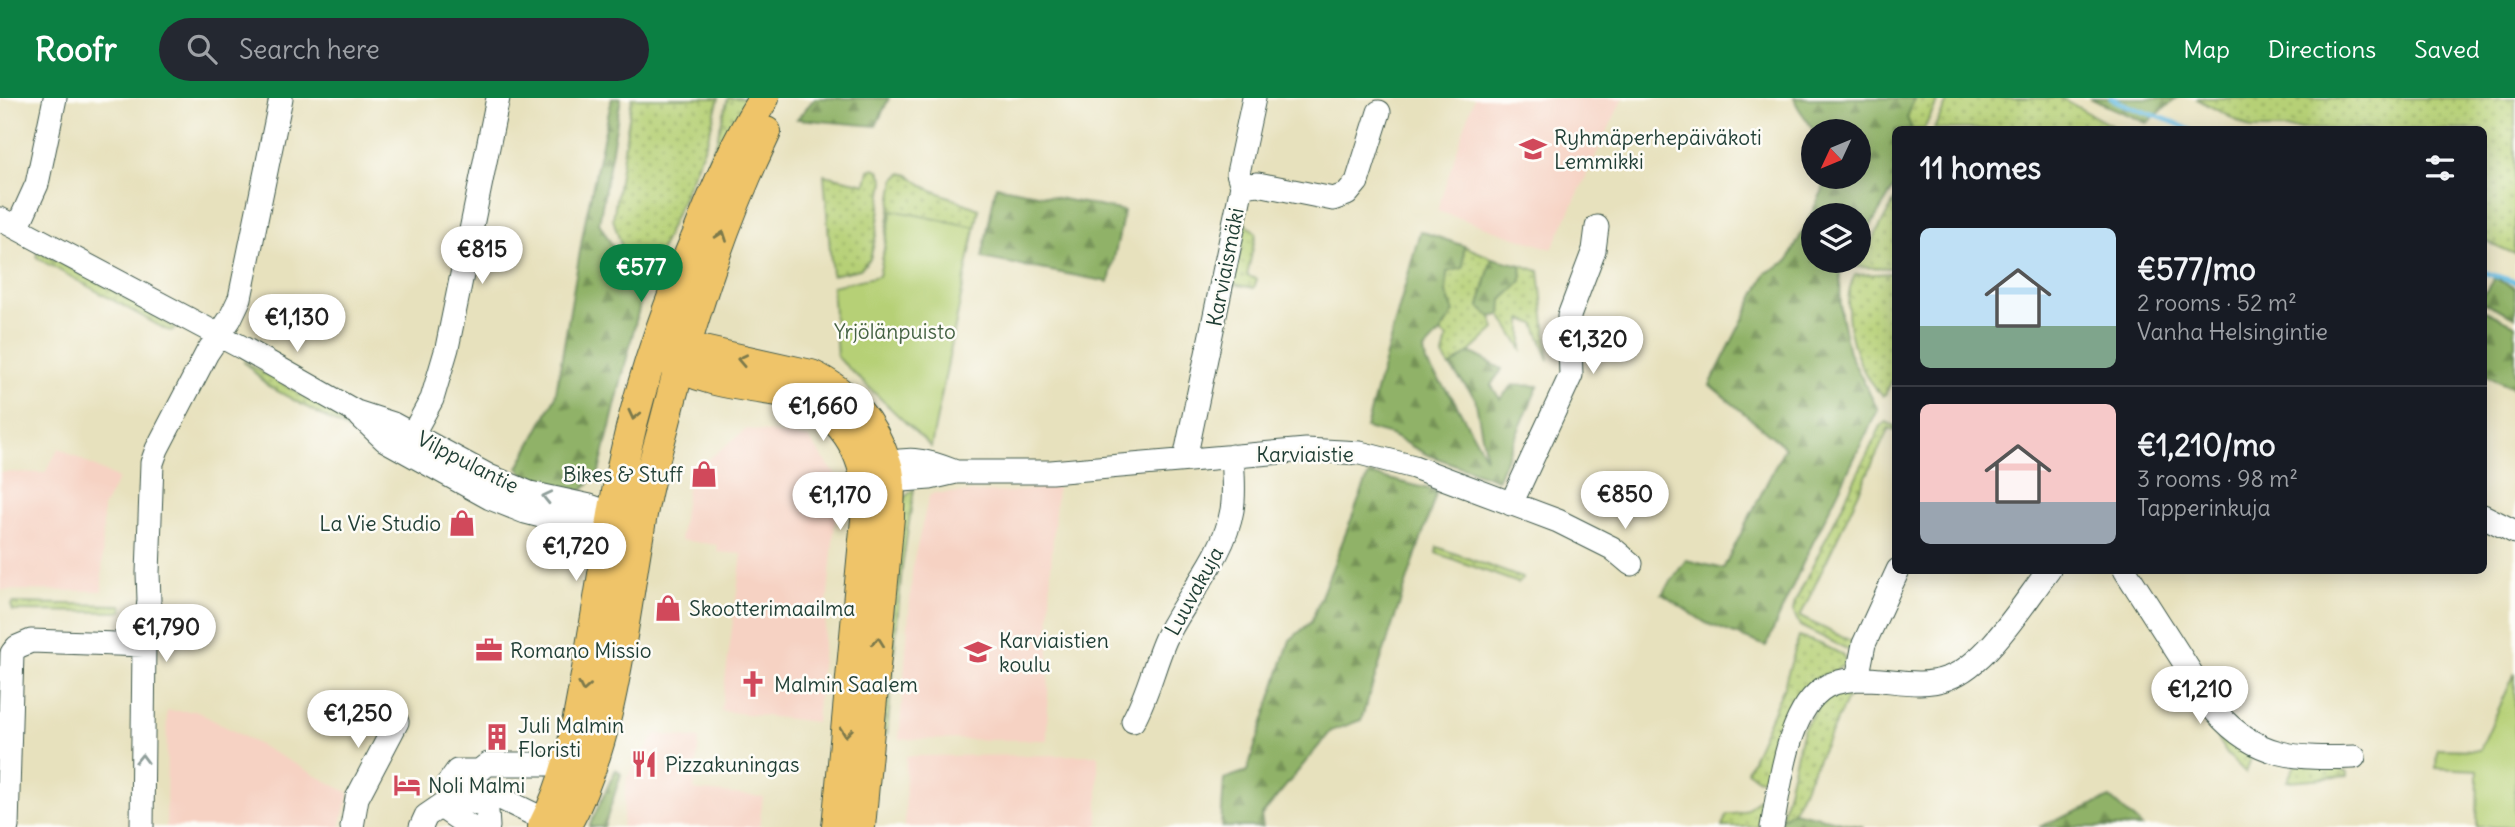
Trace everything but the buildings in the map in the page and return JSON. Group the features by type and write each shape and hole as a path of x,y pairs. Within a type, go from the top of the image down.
{"main road":[{"path":"538,821 565,774 576,731 612,523 637,401 652,350 721,178 740,138 764,98"},
{"path":"565,827 601,742 645,498 694,313 734,203 783,98"},
{"path":"652,350 682,358 705,378 796,394 810,400 831,414 881,474 886,562 860,827"},
{"path":"837,827 868,498 881,474"}],"street":[{"path":"8,223 37,184 55,98"},
{"path":"142,827 144,645 149,600 152,464 157,449 240,298 281,98"},
{"path":"409,443 432,399 447,348 498,98"},
{"path":"1242,186 1238,173 1254,98"},
{"name":"Karviaismäki","path":"1185,459 1242,186 1258,184 1333,199 1347,194 1357,182 1379,112"},
{"name":"Vilppulantie","path":"8,223 356,412 385,440 409,443 490,498 526,512 612,523 640,530"},
{"path":"1511,504 1571,375 1569,316 1594,250 1597,228"},
{"name":"Karviaistie","path":"881,474 911,460 930,461 956,472 1051,472 1306,450 1360,453 1414,467 1578,530 1612,548 1631,564"},
{"name":"Luuvakuja","path":"1133,721 1146,699 1165,640 1221,544 1228,526 1233,509 1232,456"},
{"path":"2487,518 2515,532"},
{"path":"1857,679 1864,644 1896,574"},
{"path":"1772,827 1793,730 1810,701 1826,687 1857,679 1931,683 1962,672 1988,649 2046,574"},
{"path":"2128,574 2207,699 2235,732 2260,748 2290,756 2354,757"},
{"path":"7,827 12,653 17,647 31,641 144,645"},
{"path":"352,827 358,798 397,722"},
{"path":"421,827 426,816 488,764 540,757"},
{"path":"456,790 478,787 538,821"},
{"path":"456,790 470,827"},
{"path":"456,790 485,807 488,827"}],"shaded area":[{"path":"1474,98 1623,98 1552,249 1437,211"},
{"path":"747,429 808,438 839,479 816,722 721,711 742,554 717,552 718,545 680,540 689,474"},
{"path":"59,448 118,479 103,508 102,591 0,590 0,472 45,473"},
{"name":"Karviaistien koulu","path":"1057,487 1051,566 1047,740 899,739 913,563 929,496 934,493 1009,492"},
{"path":"167,711 196,711 349,793 340,827 166,827"},
{"path":"656,734 699,739 694,790 763,797 759,827 622,827 627,778"},
{"path":"1098,755 1098,827 905,827 906,756"}],"green space":[{"path":"612,98 621,98 599,223 642,296 599,472 582,491 555,488 531,480 518,468 555,398 585,222"},
{"path":"632,98 719,98 707,141 648,279 645,280 622,248 613,219"},
{"path":"728,98 759,98 714,164 708,160 716,143"},
{"path":"815,98 889,98 876,126 797,119"},
{"path":"1794,98 1914,98 1907,118 1911,126 1892,126 1892,191 1871,225 1871,203 1817,203 1823,189 1871,189 1871,119 1806,119"},
{"path":"1914,98 1939,98 1925,126 1911,126 1907,118"},
{"path":"1949,98 2061,98 2112,126 1935,126"},
{"path":"2089,98 2177,98 2147,123"},
{"path":"2515,98 2515,254 2487,242 2487,126 2246,126 2197,99"},
{"path":"869,170 879,170 884,180 870,259 860,269 832,275 824,175 866,184"},
{"path":"902,173 927,188 979,209 971,249 881,268 894,184"},
{"path":"996,186 1124,211 1109,282 982,258"},
{"path":"1892,205 1892,268 1871,267 1871,242"},
{"name":"Yrjölänpuisto","path":"892,210 975,227 931,447 837,357 832,286 879,276"},
{"path":"1246,223 1256,233 1247,276 1257,279 1254,288 1233,284"},
{"path":"1420,231 1464,246 1463,268 1447,272 1446,293 1454,312 1424,350 1426,363 1454,400 1486,458 1475,397 1450,367 1470,352 1502,369 1491,385 1500,399 1513,385 1538,386 1497,480 1426,454 1391,435 1366,428"},
{"path":"1801,235 1801,273 1841,273 1841,315 1849,353 1878,410 1803,563 1766,646 1706,623 1662,594 1686,560 1723,569 1785,447 1710,385 1766,273 1788,261"},
{"path":"1464,246 1492,258 1479,306 1491,317 1495,329 1450,367 1443,356 1447,338 1440,333 1453,312 1446,293 1447,272 1463,267"},
{"path":"37,251 104,285 175,328 173,331 167,330 37,258"},
{"path":"1492,258 1521,265 1522,281 1502,300 1501,315 1491,317 1479,307"},
{"path":"1521,265 1539,271 1549,360 1535,324 1522,319 1522,350 1501,315 1501,301 1522,281"},
{"path":"1892,273 1892,380 1883,396 1865,373 1852,339 1848,304 1855,275"},
{"path":"2494,278 2515,288 2515,317 2487,304 2487,289"},
{"path":"2487,312 2515,325 2515,389 2487,376"},
{"path":"243,361 379,440 374,444 268,386"},
{"path":"1886,422 1892,425 1892,430 1889,428 1800,617 1855,643 1855,653 1800,626 1793,611 1881,426"},
{"path":"1369,474 1437,491 1361,720 1331,731 1261,816 1263,827 1221,827 1224,779 1247,771 1290,640 1311,622"},
{"path":"914,489 902,567 887,735 882,738 901,501"},
{"path":"1437,547 1522,578 1521,581 1518,583 1436,553"},
{"path":"11,605 121,605 123,610 13,611"},
{"path":"1799,637 1843,655 1846,662 1813,680 1803,689 1783,724 1769,778 1757,778 1747,771 1783,689"},
{"path":"2515,673 2515,827 2477,827 2478,770 2436,768 2437,749 2480,750"},
{"path":"1862,688 1863,696 1851,691 1793,811 1781,819 1803,729 1825,696"},
{"path":"2205,710 2253,752 2246,773 2227,754 2201,713"},
{"path":"2296,763 2331,765 2348,772 2348,776 2287,781"},
{"path":"616,769 621,774 604,827 589,827"},
{"path":"1762,798 1765,800 1759,827 1722,827 1727,814 1741,813"},
{"path":"2110,798 2142,827 2039,827"},
{"path":"1793,811 1864,827 1780,827 1781,819"}],"waterway":[{"path":"2111,98 2182,126"},
{"path":"2487,273 2515,282"}],"place":[{"name":"Ryhmäperhepäiväkoti Lemmikki","path":"1533,149"},
{"name":"Bikes & Stuff","path":"704,474"},
{"name":"La Vie Studio","path":"462,523"},
{"name":"Skootterimaailma","path":"668,608"},
{"name":"Romano Missio","path":"489,650"},
{"name":"Karviaistien koulu","path":"978,652"},
{"name":"Malmin Saalem","path":"753,684"},
{"name":"Juli Malmin Floristi","path":"497,737"},
{"name":"Pizzakuningas","path":"644,764"},
{"name":"Noli Malmi","path":"407,785"}]}
